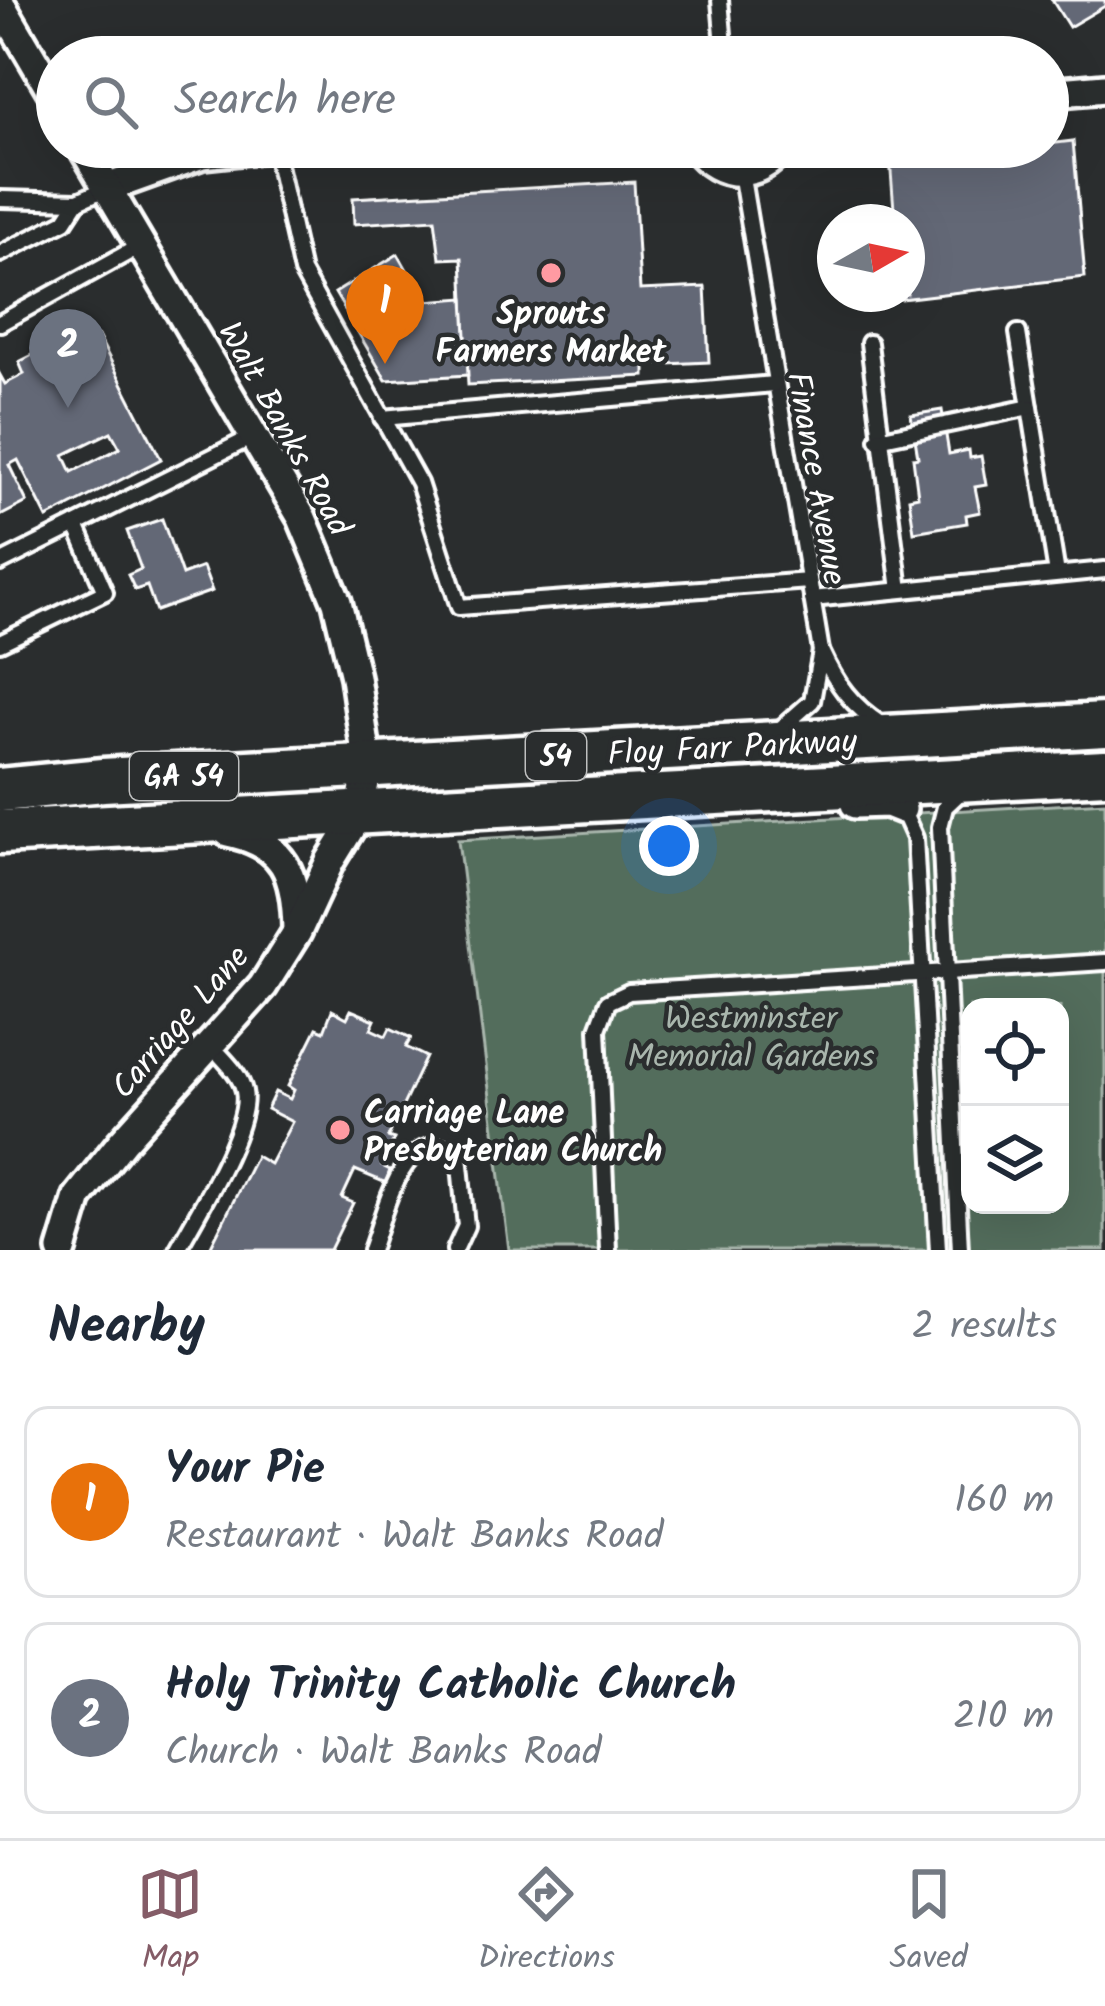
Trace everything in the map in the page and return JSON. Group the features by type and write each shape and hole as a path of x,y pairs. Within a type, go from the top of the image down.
{"main road":[{"name":"Floy Farr Parkway","path":"0,790 103,780 1105,725"},
{"name":"Floy Farr Parkway","path":"0,832 1105,772"}],"street":[{"path":"0,3 10,42 36,74"},
{"path":"1069,91 1105,88"},
{"name":"Walt Banks Road","path":"95,168 302,518 337,602 355,677 368,767"},
{"path":"107,188 163,168"},
{"path":"725,168 741,172 753,168"},
{"name":"Carriage Lane","path":"62,1250 78,1197 262,986 297,932 330,861 359,814 368,767"},
{"path":"776,790 812,806 887,803 902,809"},
{"path":"183,823 260,839 273,850 292,883 297,932"}],"lane":[{"path":"720,0 723,36"},
{"path":"276,168 302,272 419,483 459,608 809,581"},
{"name":"Finance Avenue","path":"741,172 821,651 832,676 856,708 887,728 922,736"},
{"path":"0,199 78,201 107,188"},
{"path":"0,254 64,221 78,201"},
{"path":"0,323 140,246"},
{"path":"1018,333 1057,574"},
{"path":"869,343 900,590"},
{"path":"382,418 774,384"},
{"path":"878,439 1030,406"},
{"path":"0,563 254,436"},
{"path":"0,644 105,592 76,525"},
{"path":"812,599 1105,570"},
{"name":"Finance Avenue","path":"745,744 771,736 812,701 821,651"},
{"path":"960,1250 940,827 945,807 973,779"},
{"path":"902,809 916,838 938,1250"},
{"path":"608,1250 598,1029 608,1002 629,992 1105,962"},
{"path":"177,1250 244,1117 244,1092 237,1075 210,1044"},
{"path":"371,1250 405,1162 424,1147 445,1145 459,1155 466,1226 455,1250"}],"green space":[{"name":"Westminster Memorial Gardens","path":"1105,802 1105,1250 509,1250 458,840"}],"building":[{"path":"1052,0 1105,0 1105,6 1069,27"},
{"path":"1069,141 1073,141 1085,277 925,296 925,204 894,204 891,168 1069,168"},
{"name":"Sprouts Farmers Market","path":"634,182 640,290 705,287 709,362 645,365 645,376 468,385 462,258 440,259 435,219 354,224 353,198"},
{"path":"398,254 425,301 464,298 468,375 386,380 335,293"},
{"path":"98,336 161,459 47,518 18,460 9,465 27,502 0,516 0,375 5,384 24,374 19,362 68,337 73,348","holes":["111,432 120,448 72,472 64,455"]},
{"path":"942,410 949,454 969,450 970,458 981,456 986,485 975,487 980,512 966,515 967,523 914,532 909,498 918,496 913,458 918,457 911,415"},
{"path":"162,519 182,575 203,567 212,591 156,611 147,586 135,590 128,575 141,569 127,531"},
{"name":"Carriage Lane Presbyterian Church","path":"332,1010 347,1018 351,1010 375,1020 371,1029 386,1036 390,1028 411,1038 406,1047 426,1057 388,1137 394,1139 382,1166 390,1170 386,1183 355,1170 342,1198 353,1203 330,1250 209,1250 256,1156 270,1164 292,1122 267,1109 275,1092 290,1099 294,1090 288,1086 317,1028 324,1031"}],"place":[{"name":"Sprouts Farmers Market","path":"551,273"},
{"name":"Your Pie","path":"385,364"},
{"name":"Holy Trinity Catholic Church","path":"68,408"},
{"name":"Carriage Lane Presbyterian Church","path":"340,1130"}]}
